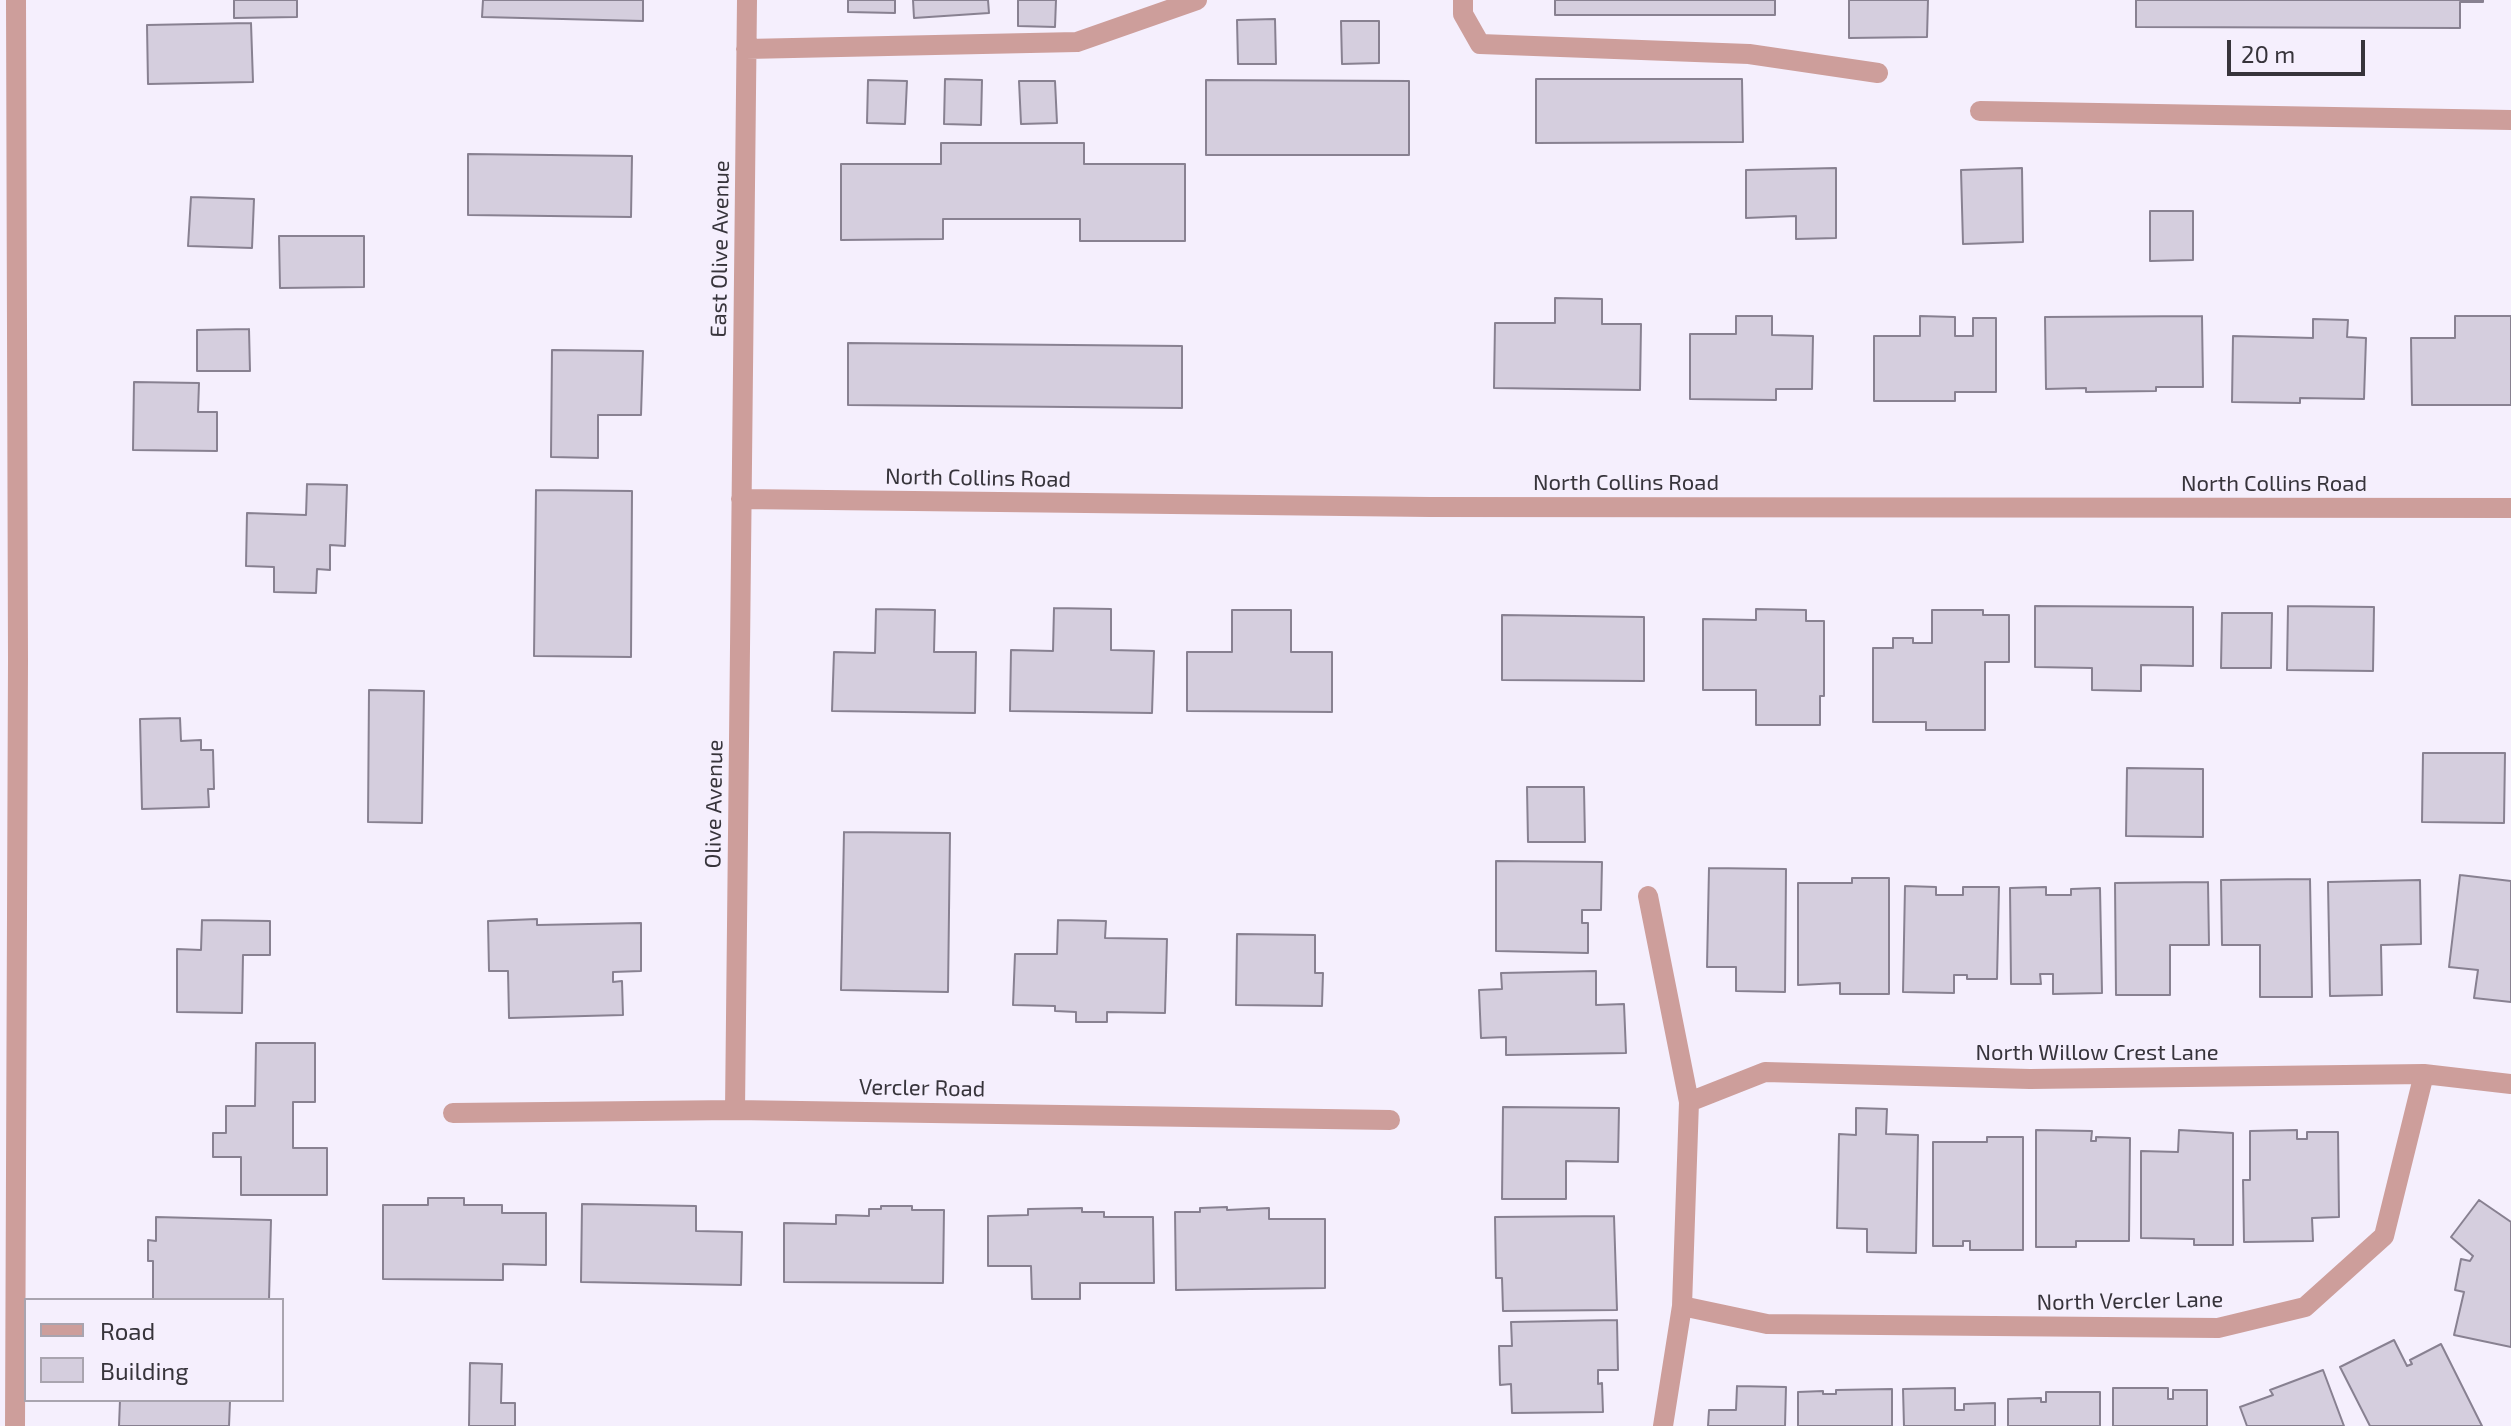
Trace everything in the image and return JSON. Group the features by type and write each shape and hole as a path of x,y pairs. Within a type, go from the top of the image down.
{"street":[{"path":"15,1426 9,660 16,0"},
{"name":"East Olive Avenue","path":"741,499 747,0"},
{"path":"746,49 1077,42 1197,0"},
{"path":"1463,0 1463,14 1480,44 1749,54 1878,73"},
{"path":"1980,111 2511,120"},
{"name":"North Collins Road","path":"741,499 1430,507 2511,508"},
{"name":"Olive Avenue","path":"735,1110 741,499"},
{"path":"1648,896 1689,1102 1682,1306 1663,1426"},
{"name":"North Willow Crest Lane","path":"1689,1102 1765,1072 2030,1079 2424,1074 2511,1084"},
{"name":"North Vercler Lane","path":"1682,1306 1767,1324 2218,1328 2305,1307 2384,1236 2424,1074"},
{"name":"Vercler Road","path":"453,1113 735,1110 1390,1120"}],"building":[{"path":"234,0 297,0 297,17 234,18"},
{"path":"483,0 643,0 643,21 482,17"},
{"path":"848,0 895,0 895,13 848,12"},
{"path":"913,0 988,0 989,13 914,18"},
{"path":"1018,0 1056,0 1055,27 1018,26"},
{"path":"1555,0 1775,0 1775,15 1555,15"},
{"path":"1849,0 1928,0 1927,37 1849,38"},
{"path":"2136,0 2483,2 2460,2 2460,28 2136,27"},
{"path":"1275,19 1276,64 1238,64 1237,20"},
{"path":"1341,21 1379,21 1379,63 1342,64"},
{"path":"251,23 253,82 148,84 147,25"},
{"path":"945,79 982,80 981,125 944,124"},
{"path":"1536,79 1742,79 1743,142 1536,143"},
{"path":"868,80 907,81 905,124 867,123"},
{"path":"1206,80 1409,81 1409,155 1206,155"},
{"path":"1019,81 1055,81 1057,123 1021,124"},
{"path":"941,143 1084,143 1084,164 1185,164 1185,241 1080,241 1080,219 943,219 943,239 841,240 841,164 941,164"},
{"path":"468,154 632,156 631,217 468,215"},
{"path":"1836,168 1836,238 1796,239 1796,216 1746,218 1746,170"},
{"path":"2022,168 2023,242 1963,244 1961,170"},
{"path":"191,197 254,199 252,248 188,246"},
{"path":"2150,211 2193,211 2193,260 2150,261"},
{"path":"279,236 364,236 364,287 280,288"},
{"path":"1555,298 1602,299 1602,324 1641,324 1640,390 1494,388 1495,323 1555,323"},
{"path":"1736,316 1772,316 1772,335 1813,336 1812,389 1776,389 1776,400 1690,399 1690,334 1736,334"},
{"path":"1920,316 1955,317 1955,336 1973,336 1973,318 1996,318 1996,392 1955,392 1955,401 1874,401 1874,336 1920,336"},
{"path":"2202,316 2203,387 2086,392 2086,388 2046,389 2045,317"},
{"path":"2455,316 2511,316 2511,405 2412,405 2411,338 2455,338"},
{"path":"2313,319 2348,320 2347,337 2366,338 2364,399 2300,398 2300,403 2232,402 2233,336 2313,338"},
{"path":"249,329 250,371 197,371 197,330"},
{"path":"848,343 1182,346 1182,408 848,405"},
{"path":"552,350 643,351 641,415 598,415 598,458 551,457"},
{"path":"134,382 199,383 198,412 217,412 217,451 133,450"},
{"path":"307,484 347,485 345,546 330,545 330,570 317,569 316,593 274,592 274,567 246,566 247,513 306,515"},
{"path":"536,490 632,491 631,657 534,656"},
{"path":"2035,606 2193,607 2193,666 2141,665 2141,691 2092,690 2092,668 2035,667"},
{"path":"2288,606 2374,607 2373,671 2287,670"},
{"path":"1054,608 1111,609 1111,650 1154,651 1152,713 1010,711 1011,650 1053,651"},
{"path":"876,609 935,610 934,652 976,652 975,713 832,711 834,652 875,653"},
{"path":"1756,609 1806,610 1806,621 1824,621 1824,696 1820,696 1820,725 1756,725 1756,690 1703,690 1703,619 1756,620"},
{"path":"1232,610 1291,610 1291,652 1332,652 1332,712 1187,711 1187,652 1232,652"},
{"path":"1932,610 1983,610 1983,615 2009,615 2009,662 1985,662 1985,730 1926,730 1926,722 1873,722 1873,648 1893,648 1893,638 1913,638 1913,643 1932,643"},
{"path":"2222,613 2272,613 2271,668 2221,668"},
{"path":"1502,615 1644,617 1644,681 1502,680"},
{"path":"369,690 424,691 422,823 368,822"},
{"path":"180,718 181,741 201,740 201,750 213,750 214,789 208,789 209,807 142,809 140,719"},
{"path":"2423,753 2505,753 2504,823 2422,822"},
{"path":"2127,768 2203,769 2203,837 2126,836"},
{"path":"1527,787 1584,787 1585,842 1528,842"},
{"path":"844,832 950,833 948,992 841,990"},
{"path":"1496,861 1602,862 1601,910 1582,910 1582,923 1588,923 1588,953 1496,951"},
{"path":"1709,868 1786,869 1785,992 1736,991 1736,967 1707,967"},
{"path":"2460,875 2511,881 2511,1002 2474,998 2478,970 2449,967"},
{"path":"1852,878 1889,878 1889,994 1840,994 1840,983 1798,985 1798,883 1852,883"},
{"path":"2310,879 2312,997 2260,997 2260,945 2222,945 2221,880"},
{"path":"2420,880 2421,944 2381,945 2382,995 2330,996 2328,882"},
{"path":"2208,882 2209,945 2170,945 2170,995 2116,995 2115,883"},
{"path":"1905,886 1936,887 1936,895 1963,895 1963,887 1999,887 1997,979 1967,979 1967,975 1954,975 1954,993 1903,992"},
{"path":"2046,887 2046,895 2071,895 2071,889 2100,888 2102,993 2053,994 2053,974 2040,974 2041,984 2011,984 2010,888"},
{"path":"537,919 537,925 641,923 641,971 613,972 613,982 622,981 623,1015 509,1018 508,971 489,971 488,921"},
{"path":"202,920 270,921 270,955 243,955 242,1013 177,1012 177,949 201,950"},
{"path":"1058,920 1106,921 1105,938 1167,939 1165,1013 1107,1012 1107,1022 1076,1022 1076,1012 1055,1011 1055,1006 1013,1005 1015,954 1057,954"},
{"path":"1237,934 1315,935 1315,973 1323,973 1322,1006 1236,1005"},
{"path":"1596,971 1596,1005 1624,1004 1626,1053 1506,1055 1506,1037 1481,1038 1479,990 1502,989 1501,973"},
{"path":"256,1043 315,1043 315,1102 293,1102 293,1148 327,1148 327,1195 241,1195 241,1157 213,1157 213,1133 226,1133 226,1106 255,1106"},
{"path":"1503,1107 1619,1108 1618,1162 1566,1161 1566,1199 1502,1199"},
{"path":"1856,1108 1887,1109 1886,1134 1918,1135 1916,1253 1867,1252 1867,1229 1837,1228 1839,1134 1856,1135"},
{"path":"2036,1130 2092,1131 2091,1141 2096,1141 2096,1137 2130,1138 2129,1241 2076,1241 2076,1247 2036,1247"},
{"path":"2179,1130 2233,1133 2233,1245 2194,1245 2194,1239 2141,1238 2141,1151 2178,1152"},
{"path":"2297,1130 2297,1139 2307,1139 2307,1132 2338,1132 2339,1217 2312,1218 2313,1241 2244,1242 2243,1180 2250,1180 2250,1131"},
{"path":"1987,1137 2023,1137 2023,1250 1970,1250 1970,1241 1963,1241 1963,1246 1933,1246 1933,1142 1987,1142"},
{"path":"428,1198 464,1198 464,1205 502,1205 502,1213 546,1213 546,1265 503,1264 503,1280 383,1279 383,1205 428,1205"},
{"path":"2479,1200 2511,1222 2511,1347 2454,1335 2464,1292 2455,1290 2461,1259 2470,1261 2473,1256 2451,1237"},
{"path":"582,1204 696,1206 696,1231 742,1232 741,1285 581,1282"},
{"path":"881,1206 944,1210 943,1283 784,1282 784,1223 836,1224 836,1215 869,1216 869,1209 881,1209"},
{"path":"1227,1207 1227,1210 1269,1208 1269,1219 1325,1219 1325,1288 1176,1290 1175,1212"},
{"path":"1082,1208 1082,1212 1104,1212 1104,1217 1153,1217 1154,1283 1080,1283 1080,1299 1032,1299 1031,1266 988,1266 988,1216 1028,1215 1028,1209"},
{"path":"1614,1216 1617,1310 1503,1311 1502,1278 1496,1278 1495,1217"},
{"path":"156,1217 271,1220 269,1298 153,1298 153,1261 148,1261 148,1240 156,1241"},
{"path":"1617,1320 1618,1370 1598,1370 1598,1384 1602,1383 1603,1412 1512,1413 1511,1384 1500,1385 1499,1346 1512,1346 1511,1322"},
{"path":"2394,1340 2407,1366 2412,1364 2410,1360 2441,1344 2482,1426 2370,1426 2340,1367"},
{"path":"470,1363 502,1364 501,1403 515,1403 515,1426 469,1426"},
{"path":"2323,1370 2344,1426 2247,1426 2240,1407 2273,1395 2270,1390"},
{"path":"1737,1386 1786,1387 1785,1426 1708,1426 1709,1410 1736,1410"},
{"path":"1955,1388 1955,1410 1964,1410 1964,1404 1995,1403 1995,1426 1904,1426 1903,1389"},
{"path":"2113,1388 2168,1388 2168,1399 2173,1399 2173,1390 2207,1390 2207,1426 2113,1426"},
{"path":"1892,1389 1892,1426 1798,1426 1798,1392 1836,1394 1836,1390"},
{"path":"2046,1392 2100,1392 2100,1426 2008,1426 2008,1399 2041,1398 2041,1402 2046,1402"},
{"path":"120,1402 230,1402 229,1426 119,1426"}]}
